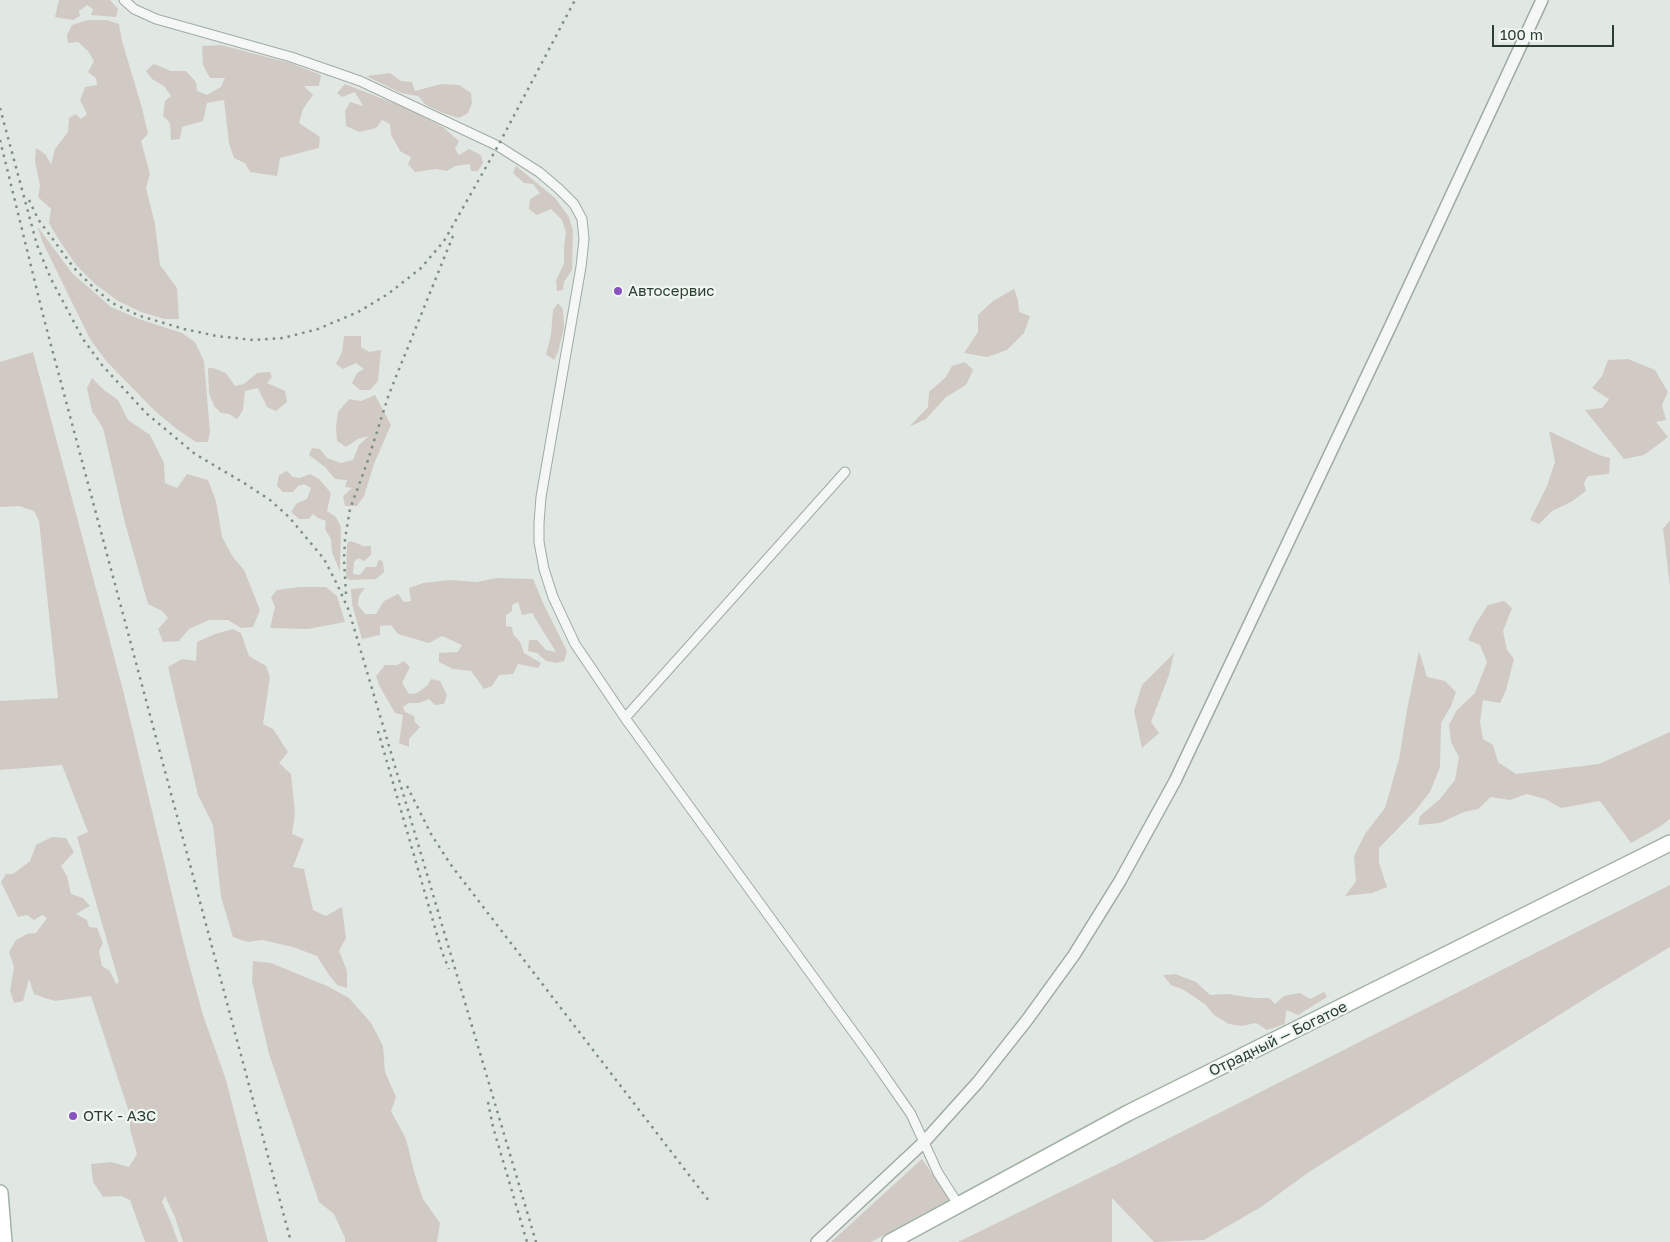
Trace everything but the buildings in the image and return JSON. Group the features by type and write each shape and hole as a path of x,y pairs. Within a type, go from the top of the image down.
{"main road":[{"name":"Отрадный — Богатое","path":"890,1242 1128,1113 1670,843"},
{"path":"0,1192 4,1242"}],"street":[{"path":"124,0 134,9 156,19 360,80 498,146 539,172 559,188 574,204 582,219 584,239 541,497 539,542 544,569 563,622 574,644 625,718 870,1054 911,1114 938,1172 958,1204"},
{"path":"817,1242 924,1142 978,1082 1069,962 1120,881 1175,781 1383,343 1542,0"},
{"path":"625,718 845,472"}],"shaded area":[{"path":"59,0 110,0 118,9 116,17 91,15 93,9 87,5 79,11 80,16 73,20 55,17"},
{"path":"88,20 107,20 119,24 148,134 141,141 150,174 146,188 155,224 160,265 177,288 179,319 165,319 141,312 118,301 95,284 76,265 59,240 49,223 51,209 38,197 40,186 35,161 36,148 45,154 51,164 55,149 68,132 69,118 76,114 81,119 87,114 80,100 85,87 97,85 96,78 88,72 94,61 88,51 78,42 68,43 67,35 72,25"},
{"path":"221,45 290,63 321,75 319,86 304,86 313,95 303,109 299,123 320,137 319,148 280,158 277,176 250,172 245,163 234,158 229,143 224,100 207,103 203,121 182,127 180,139 171,140 170,123 163,116 165,101 171,96 164,86 152,79 146,71 154,64 171,71 186,71 196,82 197,91 207,95 221,87 225,78 210,78 203,65 202,46"},
{"path":"390,73 401,81 412,82 415,91 441,84 459,85 471,93 472,103 468,113 459,118 443,113 426,105 418,96 401,93 366,76"},
{"path":"345,84 406,108 443,127 459,141 455,149 459,155 469,149 481,155 483,163 478,171 471,171 470,164 455,166 447,171 436,169 415,172 408,164 411,157 400,151 391,135 390,124 382,120 376,128 359,132 346,126 345,111 350,102 363,106 355,92 342,97 337,93"},
{"path":"516,166 555,198 569,217 573,231 572,270 564,282 563,290 557,291 556,280 564,264 566,233 562,220 551,209 537,215 529,209 530,199 540,193 533,184 524,183 513,173"},
{"path":"37,226 72,273 111,307 139,319 182,333 195,342 204,361 210,432 208,442 196,442 178,430 155,411 107,362 90,339 43,243"},
{"path":"1014,289 1018,300 1019,312 1030,316 1024,333 1007,350 987,357 964,353 978,332 978,315 993,301"},
{"path":"558,303 563,309 564,328 554,360 546,354 551,335 553,310"},
{"path":"344,336 361,336 361,347 369,352 381,350 378,381 370,390 360,390 352,383 357,373 364,369 356,363 343,369 336,364 342,352"},
{"path":"33,352 124,694 186,953 203,1015 226,1080 268,1242 183,1242 175,1217 165,1196 162,1202 178,1242 145,1242 130,1200 121,1196 103,1197 93,1182 91,1164 111,1162 129,1167 137,1154 130,1129 130,1115 91,996 55,1001 34,994 29,979 23,1001 14,1003 10,991 14,967 9,952 16,940 27,934 36,933 47,918 42,915 34,920 27,915 18,917 1,882 6,874 13,874 30,861 36,845 52,837 66,838 74,852 61,866 67,876 71,894 83,898 90,906 76,914 87,920 89,927 97,928 103,943 99,951 102,966 110,971 116,984 119,982 77,837 88,832 62,765 0,770 0,701 58,698 39,521 34,511 19,506 0,507 0,362"},
{"path":"1628,359 1655,370 1668,392 1662,405 1666,420 1656,422 1668,437 1644,455 1624,459 1585,410 1602,408 1609,399 1592,388 1602,376 1608,360"},
{"path":"965,362 973,370 966,385 946,397 926,419 909,427 928,407 929,392 946,377 952,366"},
{"path":"208,368 226,373 235,386 244,384 257,373 270,372 272,377 267,383 285,391 287,402 276,411 267,407 258,388 245,391 243,410 237,419 229,414 221,413 214,406 209,393"},
{"path":"92,378 118,400 128,420 150,435 164,463 165,483 177,488 187,474 208,480 216,501 222,537 233,557 244,570 260,610 253,627 241,628 228,620 209,620 189,629 179,641 163,642 158,629 168,618 162,611 148,604 125,523 103,428 92,411 87,388"},
{"path":"375,395 391,425 374,464 364,496 357,506 345,506 343,496 352,488 345,487 347,480 335,479 325,467 309,455 312,448 320,449 327,458 341,463 353,460 359,445 369,436 358,439 346,447 337,441 336,426 338,412 349,399 361,401"},
{"path":"1549,431 1599,455 1610,458 1609,474 1588,476 1584,483 1586,491 1571,502 1552,511 1539,524 1530,520 1547,486 1555,462"},
{"path":"287,471 293,477 300,478 310,474 319,479 331,493 327,511 336,517 341,527 340,572 332,552 331,539 325,529 326,521 313,514 309,519 299,519 291,512 297,503 307,499 311,488 304,484 298,486 293,492 283,492 277,486 279,475"},
{"path":"1670,520 1670,586 1663,529"},
{"path":"351,541 363,546 371,546 371,555 364,561 358,558 354,562 353,574 360,575 366,567 376,567 379,559 383,562 384,572 376,579 350,580 346,577 347,543"},
{"path":"497,578 533,579 567,651 564,661 557,663 546,661 537,653 528,651 529,640 537,640 546,650 556,652 532,613 522,615 518,602 512,605 512,611 506,615 506,626 512,627 513,634 520,642 524,653 541,663 538,668 518,664 513,674 499,675 492,686 484,689 471,671 453,669 439,662 439,653 458,652 462,645 442,636 429,643 398,634 391,625 380,626 380,635 362,639 352,604 351,589 365,588 359,596 358,605 365,614 376,614 384,601 398,594 404,602 411,601 409,588 423,583 450,580 477,582"},
{"path":"299,587 326,587 337,596 345,622 308,629 270,628 275,607 271,597 277,590"},
{"path":"1504,601 1512,608 1503,631 1507,650 1514,659 1506,690 1500,703 1483,700 1480,722 1483,739 1493,745 1498,762 1516,774 1599,764 1670,732 1670,819 1661,826 1631,843 1600,801 1561,808 1545,799 1527,794 1510,800 1491,797 1478,809 1464,812 1440,823 1418,825 1420,816 1440,799 1455,780 1459,757 1451,742 1449,725 1457,710 1475,693 1487,662 1480,645 1468,640 1488,605"},
{"path":"233,629 241,633 249,656 266,666 270,677 263,724 273,729 288,752 279,763 291,774 295,814 292,834 304,839 293,867 304,869 313,910 326,916 342,907 346,938 339,951 347,971 347,988 337,985 317,956 293,947 262,940 248,942 233,937 221,897 213,825 198,795 168,667 182,659 196,661 197,642"},
{"path":"1419,651 1427,677 1445,681 1456,692 1451,706 1441,723 1440,767 1430,792 1415,811 1379,848 1379,863 1387,887 1372,893 1345,896 1356,881 1354,856 1365,834 1385,808 1399,759"},
{"path":"1174,653 1169,675 1151,722 1159,733 1142,748 1134,711 1142,685"},
{"path":"404,661 410,667 402,683 409,694 417,693 427,686 431,679 440,681 447,695 444,704 435,705 429,699 419,703 409,703 403,707 405,712 414,716 415,722 420,727 409,739 409,747 399,743 403,715 395,713 376,676 385,665 397,665"},
{"path":"1670,885 1670,947 1309,1172 1261,1207 1204,1240 1154,1242 1112,1198 1112,1242 958,1242 1126,1160"},
{"path":"253,961 271,963 327,986 349,998 371,1023 383,1046 385,1072 396,1097 391,1111 406,1139 423,1199 440,1223 437,1242 345,1242 334,1214 319,1202 269,1054 252,981"},
{"path":"1175,974 1196,982 1210,995 1228,994 1253,998 1269,998 1275,1004 1284,996 1300,993 1310,999 1324,992 1327,997 1298,1015 1286,1010 1285,1024 1267,1030 1256,1023 1241,1026 1229,1024 1214,1015 1206,1005 1184,990 1171,985 1163,975"},
{"path":"922,1159 950,1199 871,1242 831,1242"}],"railway":[{"path":"29,200 38,219 74,268 112,303 140,316 184,329 217,336 253,340 283,338 318,329 358,312 388,294 421,268 444,241 498,146 575,0"},
{"path":"0,108 37,245 51,279 83,339 102,365 146,413 195,454 270,500 289,517 324,559 337,584 349,611 536,1242"},
{"path":"0,140 44,319 291,1242"},
{"path":"346,594 344,560 350,509 389,394 453,236"},
{"path":"378,731 442,952 449,969"},
{"path":"407,786 431,834 451,865 709,1201"},
{"path":"488,1102 493,1127 527,1242"}],"place":[{"name":"Автосервис","path":"618,291"},
{"name":"ОТК - АЗС","path":"73,1116"}]}
